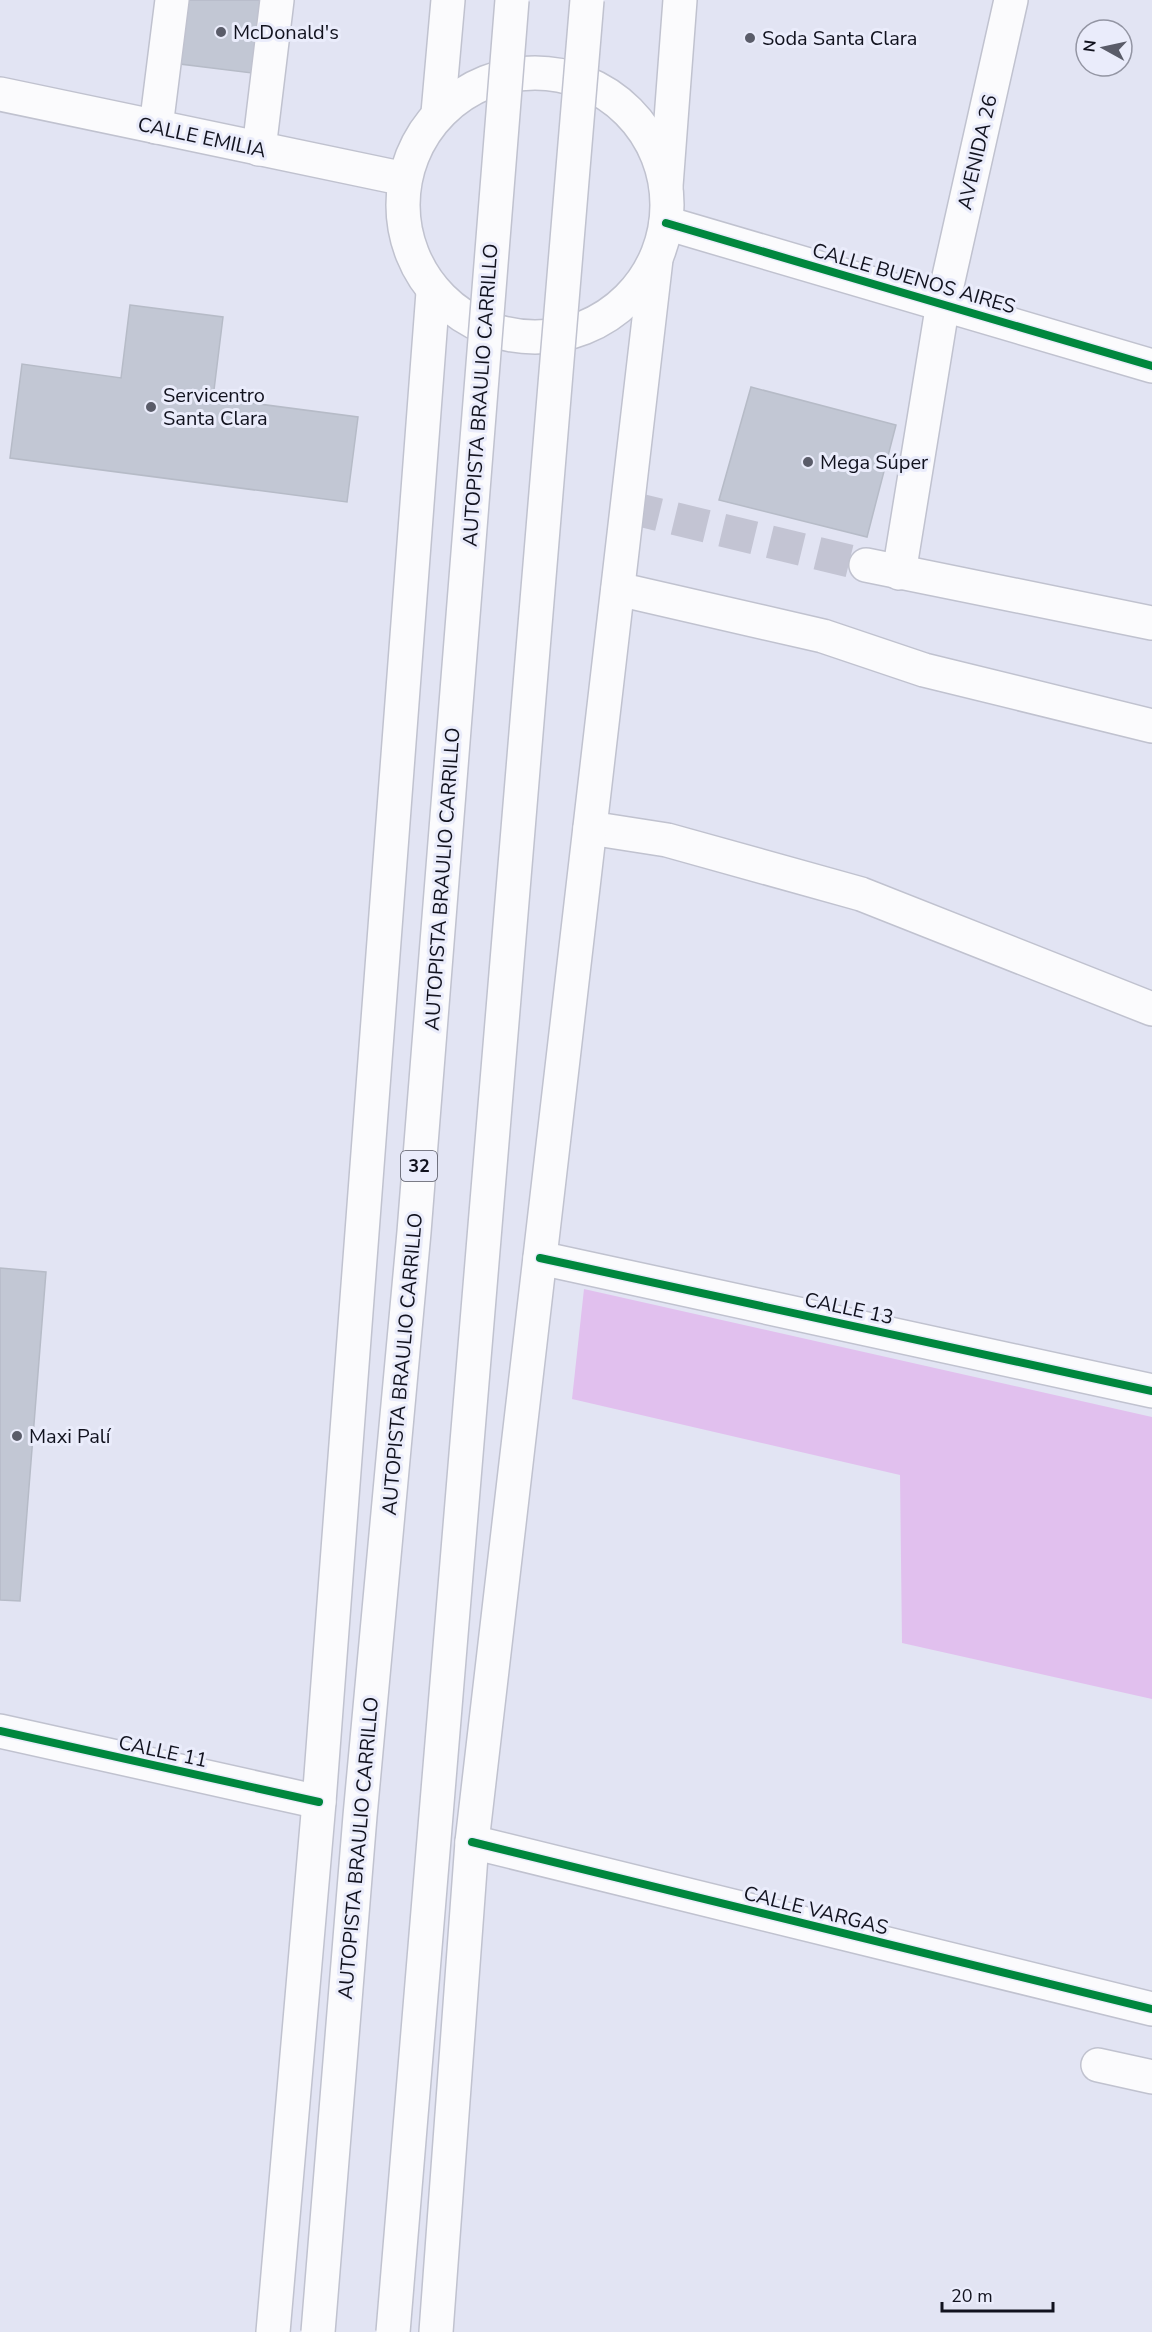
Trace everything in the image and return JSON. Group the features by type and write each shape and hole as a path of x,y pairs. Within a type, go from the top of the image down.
{"main road":[{"path":"156,127 172,0"},
{"path":"259,149 277,0"},
{"path":"438,113 448,0"},
{"name":"AUTOPISTA BRAULIO CARRILLO","path":"318,2332 360,1816 414,1232 512,0"},
{"path":"393,2332 586,0"},
{"path":"436,2332 472,1842 656,259 666,223 666,186 680,0"},
{"name":"AVENIDA 26","path":"899,573 942,303 1011,0"},
{"path":"656,259 631,297 596,324 553,337 509,336 467,320 433,292 410,253 402,217 405,179 416,144 438,113 467,91 501,76 538,72 575,78 608,94 636,118 656,150 666,186"},
{"name":"CALLE EMILIA","path":"0,94 405,179"},
{"name":"CALLE BUENOS AIRES","path":"666,223 1152,366"},
{"path":"273,2332 319,1802 433,292"},
{"path":"866,565 1152,623"},
{"path":"618,589 823,636 924,670 1152,726"},
{"path":"590,828 667,840 861,894 1152,1009"},
{"name":"CALLE 13","path":"540,1258 1152,1391"},
{"name":"CALLE 11","path":"0,1731 319,1802"},
{"name":"CALLE VARGAS","path":"472,1842 1152,2009"},
{"path":"1098,2065 1152,2077"}],"shaded area":[{"path":"584,1289 1152,1417 1152,1699 902,1643 900,1475 572,1399"}],"building":[{"name":"McDonald's","path":"188,0 261,0 252,73 180,64"},
{"name":"Servicentro Santa Clara","path":"130,305 223,317 213,398 358,417 347,502 10,458 22,364 121,378"},
{"name":"Mega Súper","path":"751,387 896,425 867,537 719,500"},
{"name":"Maxi Palí","path":"0,1268 46,1272 20,1601 0,1600"}],"tunnel":[{"path":"627,507 866,565"}],"cycle path":[{"path":"666,223 1152,366"},
{"path":"540,1258 1152,1391"},
{"path":"0,1731 319,1802"},
{"path":"472,1842 1152,2009"}],"place":[{"name":"McDonald's","path":"221,32"},
{"name":"Soda Santa Clara","path":"750,38"},
{"name":"Servicentro Santa Clara","path":"151,407"},
{"name":"Mega Súper","path":"808,462"},
{"name":"Maxi Palí","path":"17,1436"}]}
